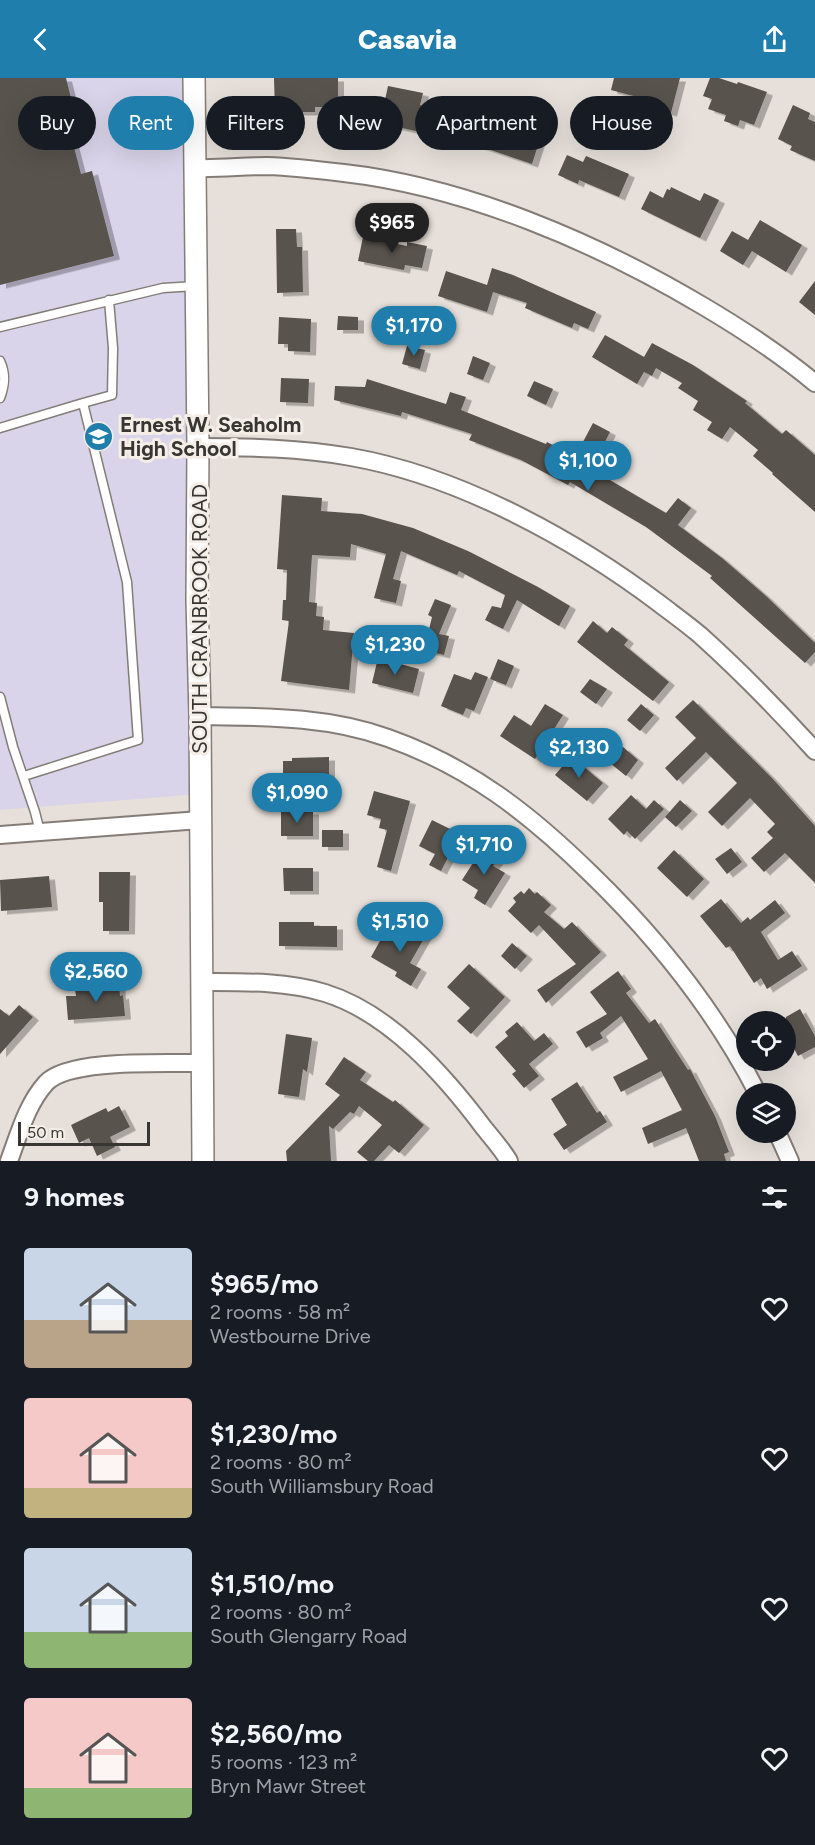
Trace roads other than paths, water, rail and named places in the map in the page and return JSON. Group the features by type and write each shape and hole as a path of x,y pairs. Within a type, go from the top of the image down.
{"street":[{"name":"SOUTH CRANBROOK ROAD","path":"194,78 203,1161"},
{"path":"194,168 268,166 346,173 402,183 473,202 557,232 622,261 739,327 792,363 815,383"},
{"path":"198,447 270,447 354,457 439,481 498,506 568,542 623,577 699,634 815,751"},
{"path":"200,716 302,718 359,730 388,738 451,765 482,783 535,822 644,927 693,987 752,1083"},
{"path":"0,835 200,820"},
{"path":"202,982 270,983 294,986 326,994 357,1007 384,1024 422,1055 465,1102 509,1161"},
{"path":"9,1161 33,1101 48,1081 62,1072 99,1065 203,1064"},
{"path":"782,1143 790,1161"}],"lane":[{"path":"0,327 172,286 196,286"},
{"path":"0,428 112,395 113,348 109,300"},
{"path":"0,361 5,377 4,389 0,398"},
{"path":"24,776 138,740 127,582 83,403"},
{"path":"0,697 40,832"}],"place":[{"name":"Ernest W. Seaholm High School","path":"99,436"}]}
